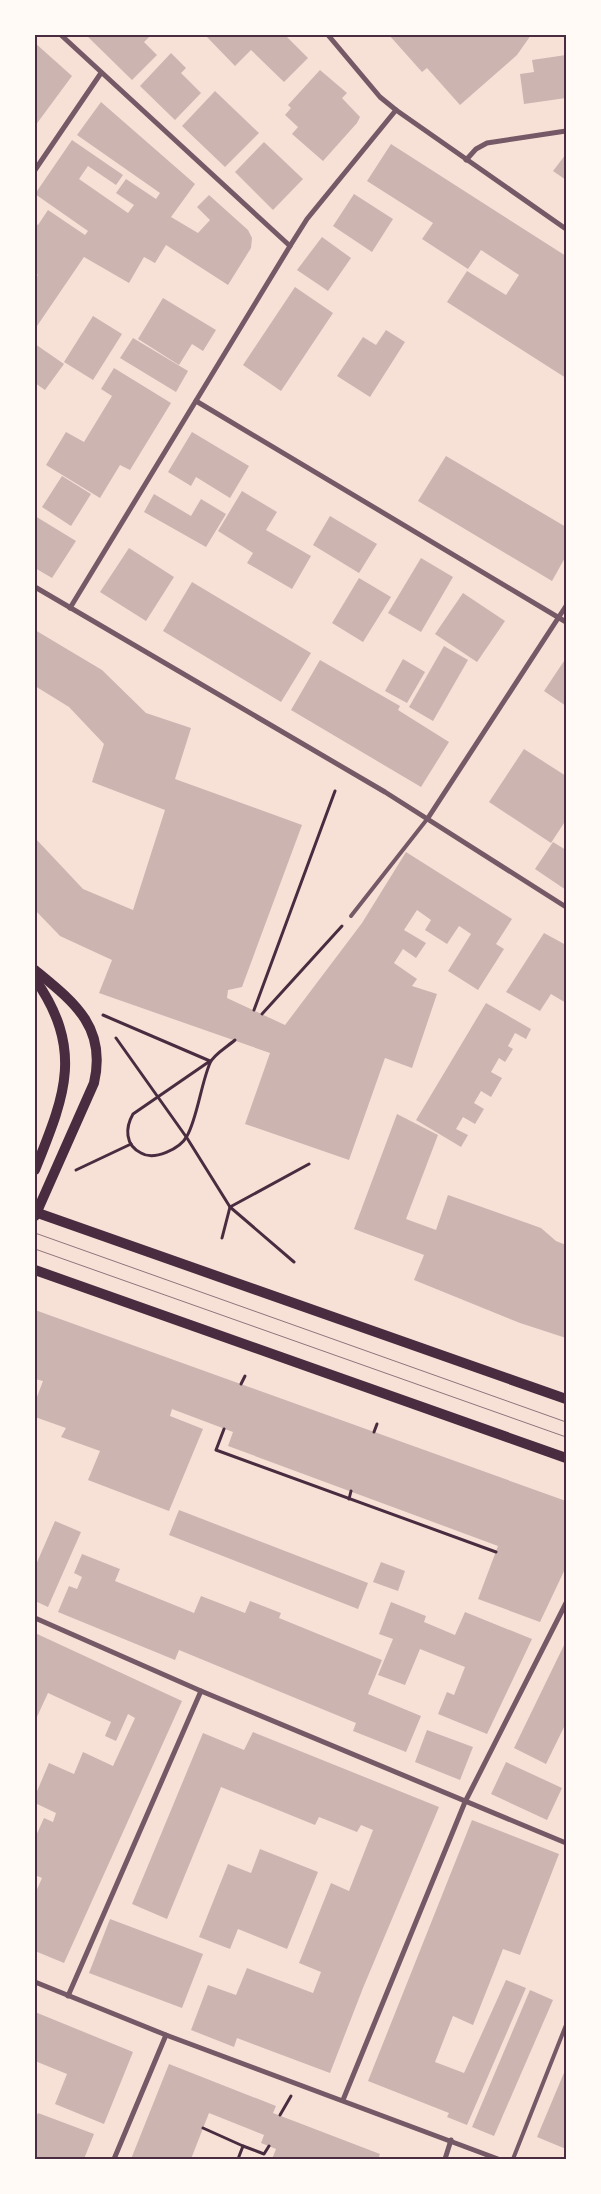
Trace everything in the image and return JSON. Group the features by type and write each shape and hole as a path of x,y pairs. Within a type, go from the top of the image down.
{"main road":[{"path":"35,970 77,1007 87,1021 92,1031 98,1066 94,1083 36,1214 566,1399"},
{"path":"35,979 54,1012 64,1046 67,1072 64,1092 35,1170"},
{"path":"35,1270 566,1458"}],"street":[{"path":"61,35 101,74 290,246"},
{"path":"328,35 380,96 396,110 566,228"},
{"path":"35,170 101,74"},
{"path":"70,608 290,246 308,219 396,110"},
{"path":"466,160 487,143 566,131"},
{"path":"196,401 566,622"},
{"path":"35,587 428,818 566,907"},
{"path":"428,818 566,606"},
{"path":"343,2100 465,1802 566,1603"},
{"path":"35,1618 200,1691 566,1843"},
{"path":"68,1996 200,1691"},
{"path":"35,1982 166,2034 498,2159"},
{"path":"114,2159 166,2034"},
{"path":"444,2159 451,2140"}],"lane":[{"path":"351,916 428,818"},
{"path":"512,2159 566,2025"}],"path":[{"path":"254,1010 335,791"},
{"path":"262,1014 351,916"},
{"path":"98,1013 210,1061"},
{"path":"116,1038 187,1138 230,1207 294,1262"},
{"path":"210,1061 187,1138 159,1156 143,1155 131,1144 128,1137 129,1121 133,1114 159,1098 210,1061 235,1040"},
{"path":"76,1170 131,1144"},
{"path":"222,1238 230,1207 309,1164"},
{"path":"241,1384 245,1376"},
{"path":"374,1432 377,1424"},
{"path":"224,1429 216,1450 496,1552"},
{"path":"348,1499 351,1491"},
{"path":"203,2128 263,2157 269,2146"},
{"path":"238,2159 242,2146"}],"building":[{"path":"86,35 151,35 144,42 157,55 132,80"},
{"path":"205,35 285,35 308,58 284,82 251,50 235,66"},
{"path":"389,35 531,35 517,55 460,105 427,68 422,72"},
{"path":"35,43 72,76 35,126"},
{"path":"171,53 186,68 181,73 201,93 175,120 140,86"},
{"path":"566,55 566,98 524,104 520,74 534,72 532,60"},
{"path":"320,70 347,93 342,98 360,117 357,123 323,161 292,134 298,127 285,115 291,108 288,105"},
{"path":"215,91 259,133 225,167 182,126"},
{"path":"101,102 195,184 171,217 198,233 210,220 197,207 209,195 248,230 252,238 251,248 228,285 166,245 155,263 144,257 129,283 84,257 35,329 35,278 38,275 35,273 35,223 38,225 48,210 85,235 88,231 35,194 72,140 123,175 116,185 88,166 79,179 128,213 134,205 116,193 126,179 156,199 160,193 77,135"},
{"path":"264,142 303,179 273,210 235,172"},
{"path":"391,144 566,256 566,378 447,302 467,271 506,295 519,275 481,250 468,269 422,239 433,223 367,181"},
{"path":"566,154 566,180 553,171"},
{"path":"354,194 393,219 372,252 333,226"},
{"path":"322,237 351,258 328,291 297,270"},
{"path":"295,287 333,313 281,391 243,365"},
{"path":"163,298 216,330 203,351 192,344 179,365 138,339"},
{"path":"93,316 122,334 93,380 64,362"},
{"path":"386,330 405,342 370,397 337,376 363,337 376,345"},
{"path":"133,338 188,371 176,392 120,358"},
{"path":"35,344 64,364 45,390 35,383"},
{"path":"114,368 171,403 130,470 120,465 100,498 46,465 66,432 84,442 112,396 101,389"},
{"path":"192,432 249,466 230,498 196,477 191,486 168,472"},
{"path":"446,456 566,527 566,556 552,581 418,501"},
{"path":"62,476 91,494 71,526 42,507"},
{"path":"242,491 277,512 266,530 311,556 292,589 247,563 253,553 218,531"},
{"path":"154,494 191,516 201,499 226,514 206,547 144,512"},
{"path":"35,516 76,541 52,578 35,568"},
{"path":"330,516 377,544 359,573 313,545"},
{"path":"129,548 174,577 146,621 100,592"},
{"path":"421,558 453,577 421,632 388,613"},
{"path":"359,578 391,597 363,642 332,623"},
{"path":"192,582 311,653 281,702 163,631"},
{"path":"463,593 505,621 477,662 435,634"},
{"path":"35,630 102,670 146,713 191,728 175,779 302,825 242,987 228,990 227,998 285,1025 362,923 406,852 512,919 496,944 504,949 478,990 448,971 471,934 459,926 447,944 425,930 431,920 417,910 404,930 426,943 416,958 403,949 394,963 417,979 412,986 437,994 412,1068 385,1058 349,1160 245,1124 270,1053 99,993 112,960 60,936 35,910 35,838 83,889 133,910 165,810 92,782 104,744 69,707 35,686"},
{"path":"444,646 468,660 433,721 409,707"},
{"path":"566,658 566,706 544,691"},
{"path":"403,659 425,672 407,703 385,691"},
{"path":"320,660 400,706 398,710 449,742 421,787 291,710"},
{"path":"524,749 566,776 566,820 551,843 489,802"},
{"path":"553,842 566,850 566,890 535,869"},
{"path":"544,933 566,945 566,1003 551,994 540,1011 506,992"},
{"path":"486,1003 531,1029 526,1039 515,1033 508,1046 513,1049 505,1062 499,1058 491,1072 502,1078 491,1097 481,1091 474,1103 484,1109 475,1124 463,1117 456,1129 468,1135 461,1147 416,1120"},
{"path":"397,1114 438,1135 406,1219 436,1230 448,1195 541,1228 556,1241 566,1245 566,1338 520,1323 414,1280 424,1255 354,1229"},
{"path":"35,1310 566,1501 566,1567 540,1622 478,1599 498,1546 228,1446 233,1432 172,1409 170,1416 203,1429 169,1511 88,1480 100,1451 61,1437 66,1428 35,1417 35,1402 43,1381 35,1379"},
{"path":"179,1510 368,1583 358,1609 169,1535"},
{"path":"55,1521 81,1532 48,1607 35,1601 35,1567"},
{"path":"82,1554 120,1569 115,1581 194,1613 201,1596 245,1613 250,1601 281,1613 279,1618 382,1660 368,1694 421,1716 406,1752 353,1731 356,1723 179,1650 175,1660 58,1612 69,1586 77,1589 82,1577 74,1573"},
{"path":"381,1562 405,1571 398,1591 373,1582"},
{"path":"391,1602 426,1616 424,1622 455,1635 465,1612 532,1639 487,1734 438,1714 447,1692 454,1695 465,1667 420,1649 405,1685 378,1675 393,1639 379,1634"},
{"path":"35,1633 182,1701 64,1963 35,1951 35,1894 42,1878 35,1875 35,1838 44,1818 53,1822 56,1813 35,1803 35,1796 49,1763 74,1774 83,1752 113,1766 135,1718 128,1714 116,1741 105,1736 111,1722 48,1693 35,1721"},
{"path":"566,1641 566,1723 546,1764 514,1748"},
{"path":"427,1730 473,1747 460,1780 415,1762"},
{"path":"253,1732 439,1807 363,1988 330,2073 237,2038 234,2047 191,2030 208,1985 236,1995 247,1968 313,1993 321,1972 299,1963 331,1883 349,1891 373,1830 361,1825 357,1832 319,1817 315,1825 221,1787 167,1919 132,1904 203,1733 244,1750"},
{"path":"506,1762 562,1788 547,1820 491,1794"},
{"path":"472,1820 559,1854 520,1955 503,1949 473,2025 453,2016 435,2062 464,2073 506,1980 526,1988 467,2125 447,2117 449,2113 368,2081"},
{"path":"260,1849 318,1872 287,1949 238,1929 230,1949 199,1937 228,1864 251,1873"},
{"path":"110,1919 203,1954 182,2008 89,1973"},
{"path":"530,1990 553,2000 494,2136 472,2127"},
{"path":"35,2012 133,2052 104,2124 55,2104 67,2074 35,2061"},
{"path":"169,2064 276,2106 273,2113 380,2154 378,2159 272,2159 276,2149 261,2143 264,2135 209,2113 191,2159 131,2159"},
{"path":"566,2068 566,2149 537,2137"},
{"path":"38,2113 94,2134 84,2159 35,2159 35,2120"}],"tram line":[{"path":"35,1233 566,1422"},
{"path":"35,1249 566,1437"}]}
